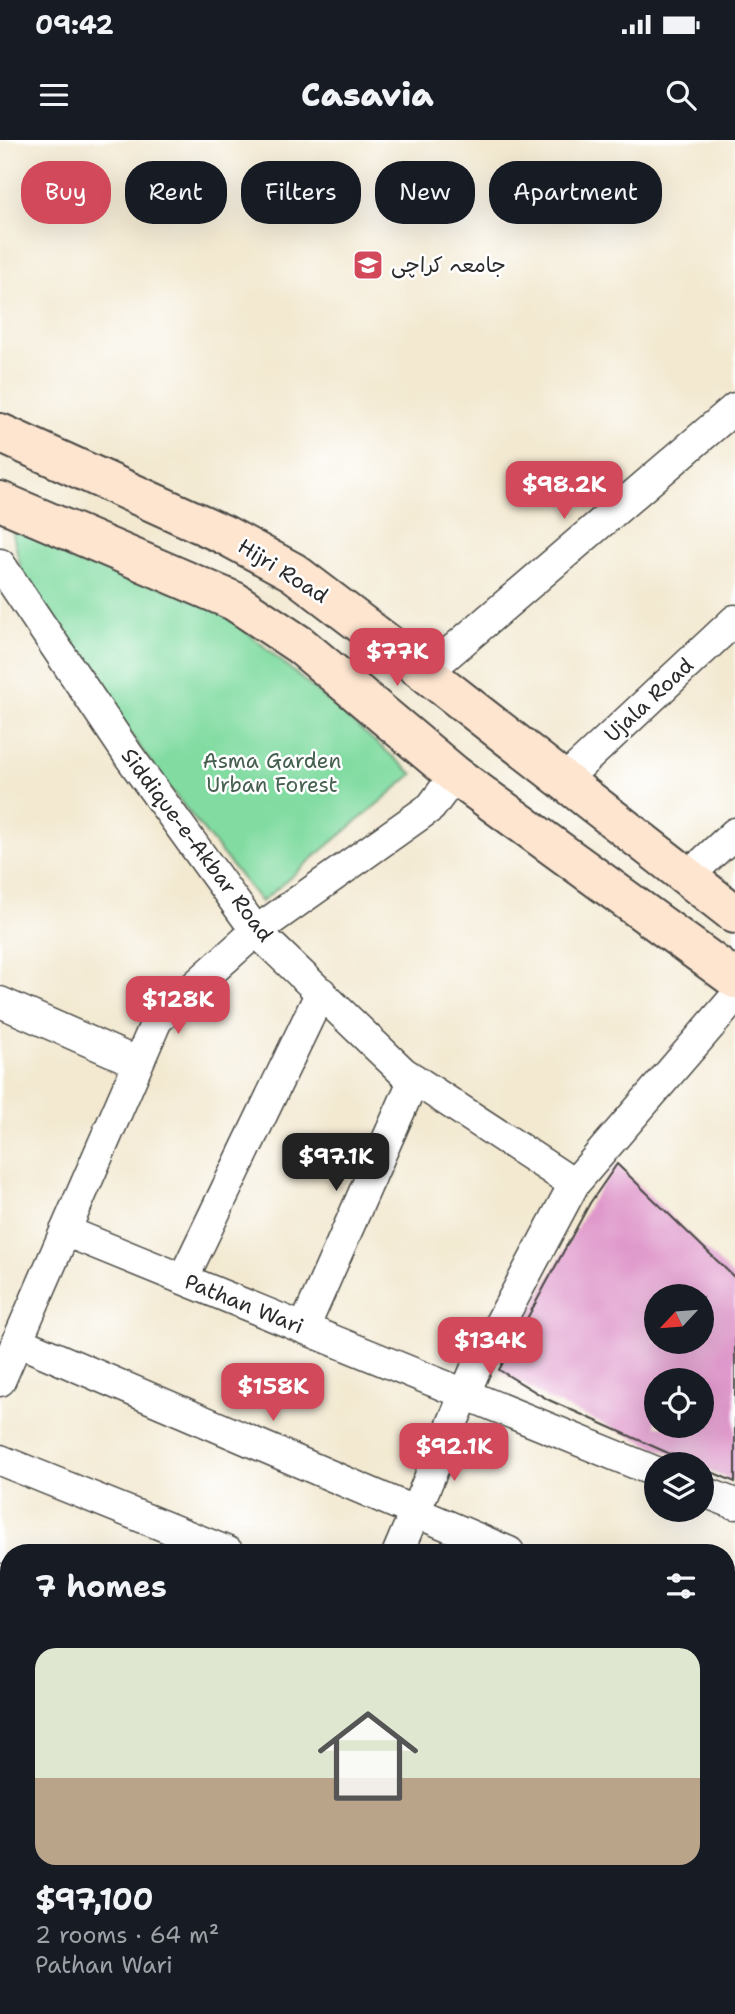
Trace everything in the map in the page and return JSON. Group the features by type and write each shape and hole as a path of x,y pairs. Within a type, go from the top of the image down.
{"main road":[{"name":"Hijri Road","path":"0,433 225,535 293,572 735,914"},
{"path":"0,501 234,601 300,645 455,775 735,979"},
{"path":"455,775 471,708"},
{"path":"455,775 520,746"}],"street":[{"path":"426,673 735,408"},
{"name":"Siddique-e-Akbar Road","path":"0,564 129,755 256,931 403,1072 574,1184"},
{"name":"Ujala Road","path":"564,780 735,621"},
{"path":"0,1381 157,1020 256,931 431,807 455,775"},
{"path":"687,877 735,833"},
{"path":"183,1279 320,992"},
{"path":"401,1544 464,1394 574,1184 735,996"},
{"path":"0,1002 138,1063"},
{"path":"304,1328 414,1079"},
{"name":"Pathan Wari","path":"65,1231 644,1467"},
{"path":"17,1341 490,1544"},
{"path":"0,1460 208,1544"},
{"path":"714,1495 735,1504"}],"green space":[{"name":"Asma Garden Urban Forest","path":"11,526 225,613 413,774 261,902 167,785 25,587"}],"building":[{"path":"617,1164 735,1278 735,1482 714,1473 714,1452 666,1452 549,1400 499,1370 590,1203"}],"place":[{"name":"جامعہ کراچی","path":"368,265"}]}
